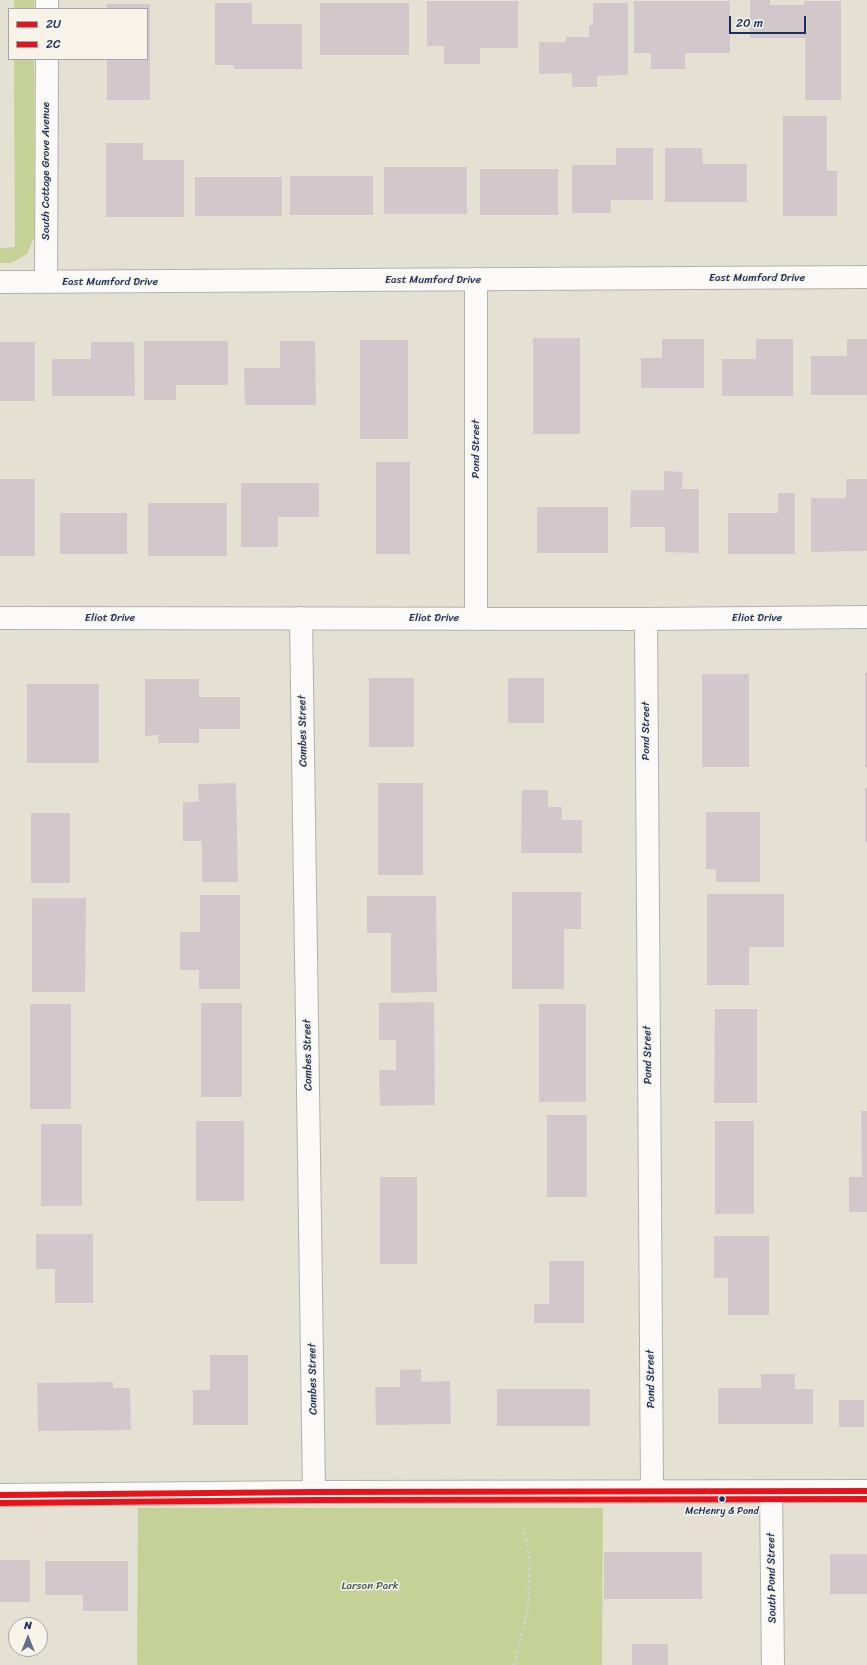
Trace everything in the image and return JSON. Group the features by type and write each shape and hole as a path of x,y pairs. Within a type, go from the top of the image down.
{"street":[{"name":"South Cottage Grove Avenue","path":"46,282 47,60"},
{"name":"East Mumford Drive","path":"0,282 867,277"},
{"name":"Pond Street","path":"476,280 476,618"},
{"name":"Eliot Drive","path":"0,618 867,617"},
{"name":"Combes Street","path":"301,618 314,1492"},
{"name":"Pond Street","path":"646,618 646,843 652,1491"},
{"path":"0,1495 314,1492 867,1491"},
{"name":"South Pond Street","path":"771,1492 773,1665"}],"path":[{"path":"514,1665 528,1608 530,1562 524,1528"}],"green space":[{"path":"14,0 34,0 34,8 14,8"},
{"path":"14,60 34,60 35,235 27,254 11,263 0,263 0,248 15,247"},
{"name":"Larson Park","path":"138,1508 603,1508 602,1665 137,1665"}],"building":[{"path":"750,0 770,0 770,5 804,5 804,1 841,1 841,100 805,100 805,38 750,38"},
{"path":"427,1 518,1 518,48 480,48 480,64 444,64 444,46 427,46"},
{"path":"634,1 730,1 730,53 685,53 685,69 651,69 651,53 634,53"},
{"path":"215,3 252,3 252,24 302,24 302,69 234,69 234,65 215,65"},
{"path":"320,3 409,3 409,55 320,55"},
{"path":"593,3 628,3 628,75 597,76 597,87 572,87 572,73 539,74 539,42 566,42 566,37 589,37 589,25 593,25"},
{"path":"107,4 150,4 150,100 107,100 107,60 148,60 148,8 107,8"},
{"path":"783,116 827,116 827,171 837,171 837,216 783,216"},
{"path":"106,143 143,143 143,160 184,160 184,217 106,217"},
{"path":"616,148 653,148 653,200 611,200 611,213 572,213 572,165 616,165"},
{"path":"665,148 702,148 703,164 747,164 747,202 665,202"},
{"path":"384,167 467,167 467,214 384,214"},
{"path":"480,169 558,169 558,215 480,215"},
{"path":"290,176 373,176 373,215 290,215"},
{"path":"195,177 282,177 282,216 195,216"},
{"path":"533,338 580,338 580,434 533,434"},
{"path":"662,339 704,339 704,388 641,388 641,358 662,358"},
{"path":"756,339 793,339 793,396 722,396 722,359 756,359"},
{"path":"847,339 867,339 867,395 811,395 811,356 847,356"},
{"path":"360,340 408,340 408,439 360,439"},
{"path":"144,341 228,341 228,385 176,385 176,400 144,400"},
{"path":"280,341 315,341 316,405 245,405 244,368 280,368"},
{"path":"0,342 35,342 35,401 0,401"},
{"path":"91,342 134,342 135,396 52,396 52,359 91,359"},
{"path":"376,462 410,462 410,554 376,554"},
{"path":"664,471 683,472 682,489 699,489 699,553 665,552 665,527 630,527 631,490 664,490"},
{"path":"0,479 35,479 35,556 0,556"},
{"path":"846,479 867,479 867,551 811,552 811,498 846,498"},
{"path":"241,483 319,483 319,517 278,517 278,547 241,547"},
{"path":"778,493 795,493 795,554 728,554 728,513 778,513"},
{"path":"148,503 227,503 227,556 148,556"},
{"path":"537,507 608,507 608,553 537,553"},
{"path":"60,513 127,513 127,554 60,554"},
{"path":"865,673 867,673 867,767 865,767"},
{"path":"702,674 749,674 749,767 702,767"},
{"path":"369,678 414,678 414,747 369,747"},
{"path":"508,678 544,678 544,723 508,723"},
{"path":"145,679 199,679 199,697 240,697 240,729 199,729 199,743 158,743 158,735 145,736"},
{"path":"27,684 99,684 99,763 27,763"},
{"path":"236,783 238,882 202,882 202,841 183,841 183,802 199,802 198,784"},
{"path":"378,783 423,783 423,875 378,875"},
{"path":"865,788 867,788 867,842 865,842"},
{"path":"522,790 548,790 548,807 562,807 562,820 582,820 582,853 521,853"},
{"path":"706,812 760,812 760,882 716,882 716,869 706,869"},
{"path":"31,813 70,813 70,883 31,883"},
{"path":"512,892 581,892 581,929 564,929 564,989 512,989"},
{"path":"707,894 784,894 784,947 749,947 749,985 707,985"},
{"path":"200,895 240,895 240,989 199,989 199,970 180,970 180,932 200,932"},
{"path":"367,896 436,896 437,992 391,993 391,933 367,933"},
{"path":"32,898 86,898 85,992 32,992"},
{"path":"434,1002 435,1105 380,1106 379,1070 396,1070 396,1040 379,1040 379,1003"},
{"path":"201,1003 242,1003 242,1097 201,1097"},
{"path":"30,1004 71,1004 71,1109 30,1109"},
{"path":"539,1004 586,1004 586,1102 539,1102"},
{"path":"715,1009 757,1009 757,1103 714,1103"},
{"path":"861,1111 867,1111 867,1212 849,1212 849,1177 862,1177"},
{"path":"547,1115 587,1115 587,1197 547,1197"},
{"path":"196,1121 244,1121 244,1201 196,1201"},
{"path":"715,1121 754,1121 754,1214 715,1214"},
{"path":"41,1124 82,1124 82,1206 41,1206"},
{"path":"380,1177 417,1177 417,1264 380,1264"},
{"path":"36,1234 93,1234 93,1303 55,1303 55,1269 36,1269"},
{"path":"714,1236 769,1236 769,1315 728,1315 728,1278 714,1278"},
{"path":"549,1261 584,1261 584,1323 534,1323 534,1304 549,1304"},
{"path":"210,1355 248,1355 248,1425 193,1425 193,1390 210,1390"},
{"path":"421,1369 421,1382 450,1381 451,1424 376,1425 375,1387 400,1387 400,1370"},
{"path":"761,1374 795,1374 795,1389 813,1389 813,1424 718,1424 718,1388 761,1388"},
{"path":"113,1382 113,1388 130,1388 131,1430 38,1431 37,1383"},
{"path":"497,1389 590,1389 590,1426 497,1426"},
{"path":"839,1400 864,1400 864,1427 839,1427"},
{"path":"604,1552 702,1552 702,1599 604,1599"},
{"path":"830,1554 867,1554 867,1594 830,1594"},
{"path":"0,1560 30,1560 30,1602 0,1602"},
{"path":"45,1561 128,1561 128,1611 83,1611 83,1595 45,1595"},
{"path":"632,1644 668,1644 668,1665 632,1665"}],"transit line":[{"name":"2U","path":"0,1495 314,1492 867,1491"},
{"name":"2C","path":"0,1503 314,1500 867,1499"}],"place":[{"name":"McHenry & Pond","path":"722,1499"}]}
